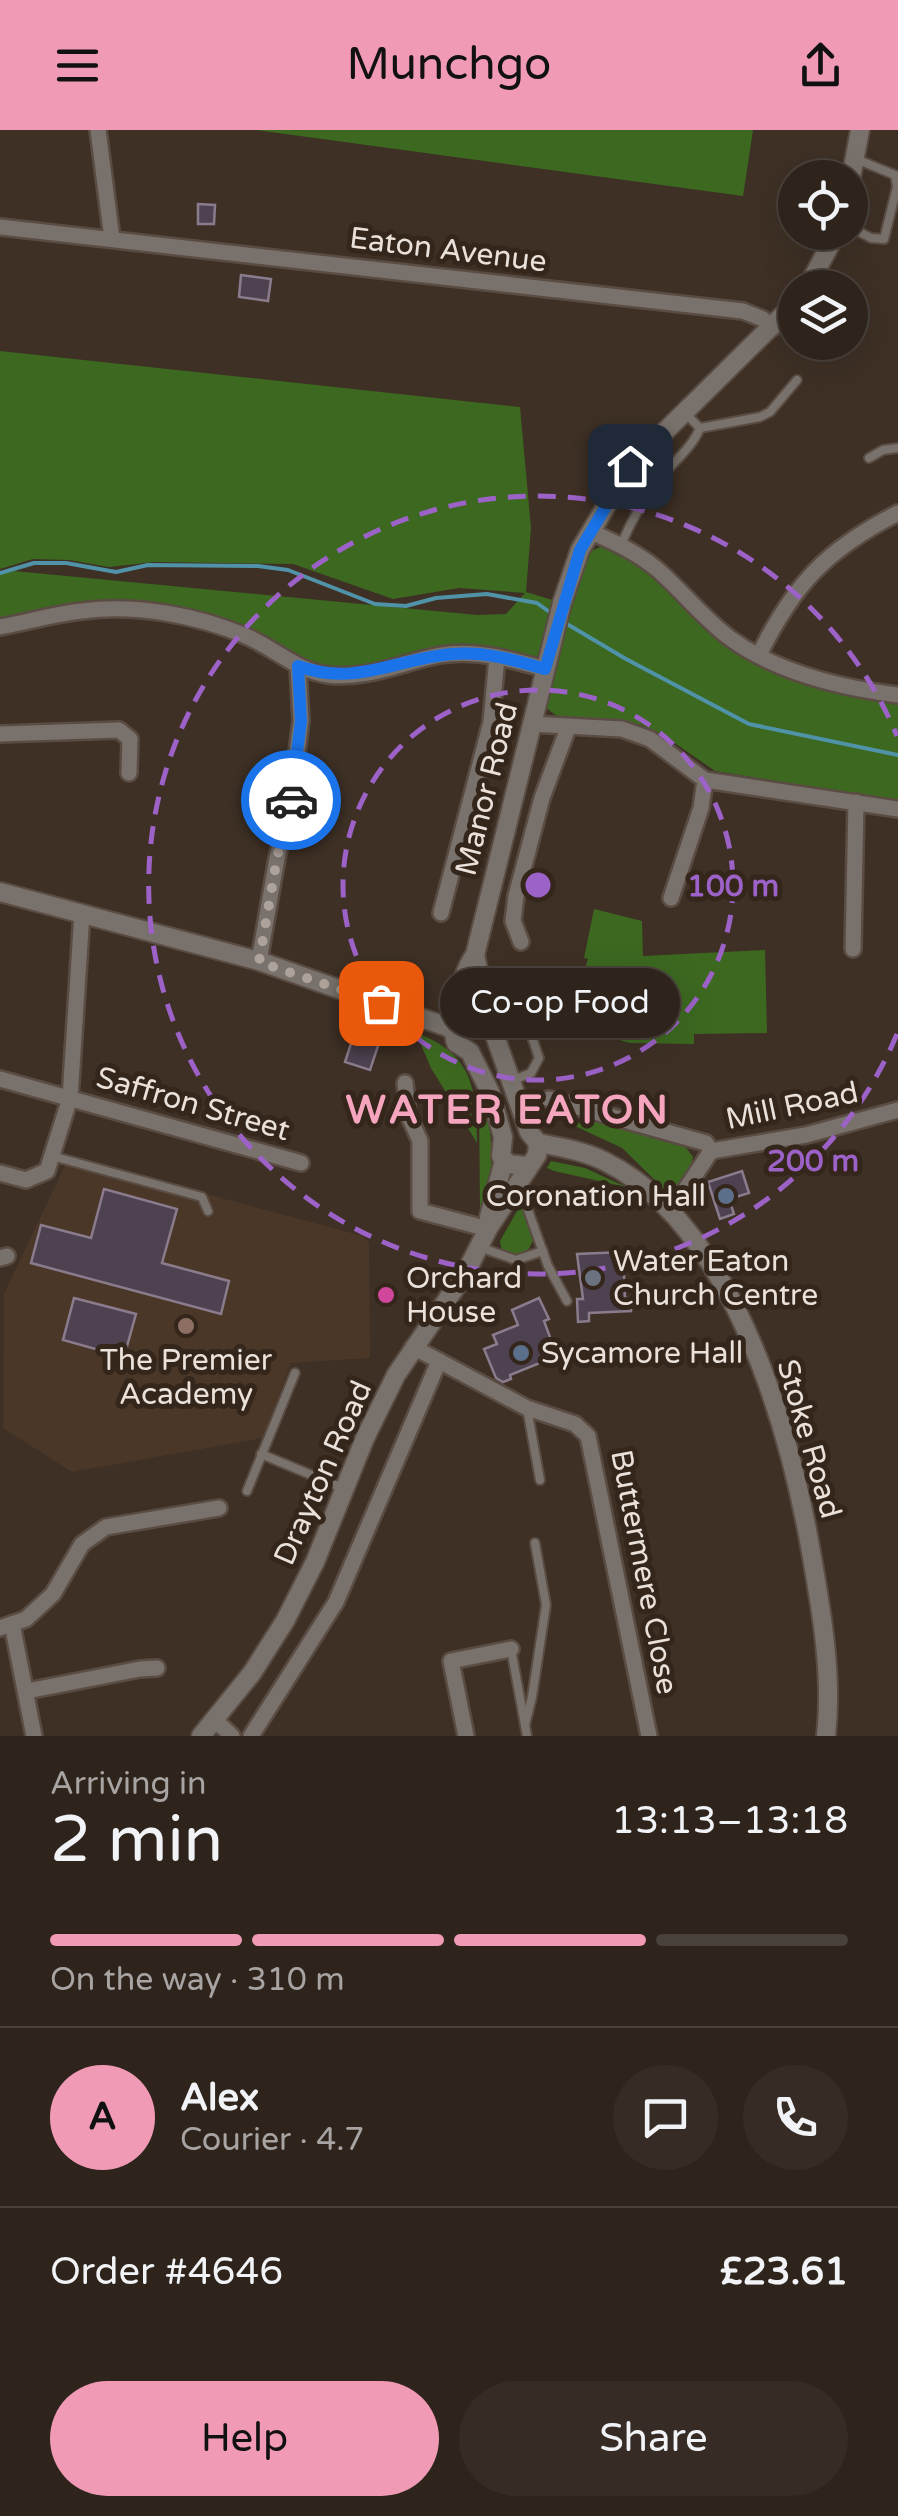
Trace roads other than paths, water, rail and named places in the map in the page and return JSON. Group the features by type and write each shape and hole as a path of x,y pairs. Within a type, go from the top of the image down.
{"street":[{"path":"98,130 112,240"},
{"path":"856,159 860,130"},
{"name":"Eaton Avenue","path":"0,227 743,311 763,319 772,328"},
{"name":"Manor Road","path":"455,1024 463,979 475,955 553,636 580,550 630,466 778,321"},
{"path":"760,655 783,608 822,561 898,513"},
{"path":"591,532 621,544 656,568 732,640 760,655 799,673 898,694"},
{"path":"0,627 84,610 152,612 245,636 318,673 346,675 444,655 474,653 545,669"},
{"path":"442,913 492,722 497,656"},
{"path":"259,962 292,798 301,721 298,666"},
{"path":"531,724 622,729 639,734 705,780 898,809"},
{"path":"521,942 513,920 516,896 542,798 568,728"},
{"path":"0,734 119,730 130,739 129,773"},
{"path":"671,898 701,808 705,780"},
{"path":"853,949 856,802"},
{"path":"0,892 259,962 455,1024"},
{"name":"Saffron Street","path":"70,1098 82,913"},
{"name":"Manor Road","path":"475,955 488,1014"},
{"path":"455,1024 473,1009 488,1014 494,1022 495,1036 533,1138 538,1154 527,1166 513,1166 504,1160 500,1149 504,1137 512,1130 533,1138"},
{"path":"455,1024 456,1043 470,1052 490,1092 504,1137"},
{"path":"470,1052 486,1048 495,1036"},
{"name":"Saffron Street","path":"0,1079 301,1162"},
{"path":"405,1082 408,1114 420,1141 420,1211 488,1228"},
{"path":"0,1173 26,1180 47,1171 70,1098"},
{"path":"549,1099 572,1114 706,1143 711,1151"},
{"name":"Mill Road","path":"670,1214 711,1151 806,1135 898,1110"},
{"name":"Stoke Road","path":"533,1138 606,1162 670,1214 710,1263 736,1308 785,1440 802,1507 820,1610 828,1705 826,1736"},
{"name":"Drayton Road","path":"201,1736 252,1673 284,1622 315,1562 375,1415 413,1347 480,1247 504,1160"},
{"name":"Drayton Road","path":"488,1228 527,1166"},
{"name":"Buttermere Close","path":"413,1347 528,1408 575,1424 590,1440 649,1736"},
{"name":"Drayton Road","path":"251,1736 336,1602 439,1361"},
{"path":"34,1736 27,1691 6,1626 26,1619 53,1594 82,1544 106,1527 219,1508"},
{"path":"466,1736 451,1661 511,1649"},
{"path":"27,1691 157,1668"},
{"path":"215,1720 232,1736"}],"lane":[{"path":"856,159 888,170 898,180 884,239"},
{"path":"868,236 897,243"},
{"path":"700,428 760,417 770,412 798,380"},
{"path":"683,411 700,428"},
{"path":"621,544 633,516 697,437 700,428"},
{"path":"868,458 898,448"},
{"path":"511,974 539,1058 531,1074 511,1081"},
{"path":"52,1156 202,1197 208,1211"},
{"path":"528,1210 542,1251 567,1302"},
{"path":"480,1247 516,1260 542,1251"},
{"path":"246,1491 294,1373"},
{"path":"528,1408 540,1480"},
{"path":"261,1454 345,1489"},
{"path":"525,1725 546,1605 534,1543"},
{"path":"511,1649 527,1736"}],"waterway":[{"path":"0,573 34,563 66,563 116,572 148,565 258,566 288,570 375,604 406,606 436,598 487,594 537,603 555,616"},
{"path":"562,621 749,724 898,755"}],"place":[{"name":"Co-op Food","path":"381,1003"},
{"name":"Coronation Hall","path":"726,1196"},
{"name":"Water Eaton Church Centre","path":"593,1278"},
{"name":"Orchard House","path":"386,1295"},
{"name":"The Premier Academy","path":"186,1326"},
{"name":"Sycamore Hall","path":"521,1353"}],"district":[{"name":"WATER EATON","path":"508,1110"}]}
